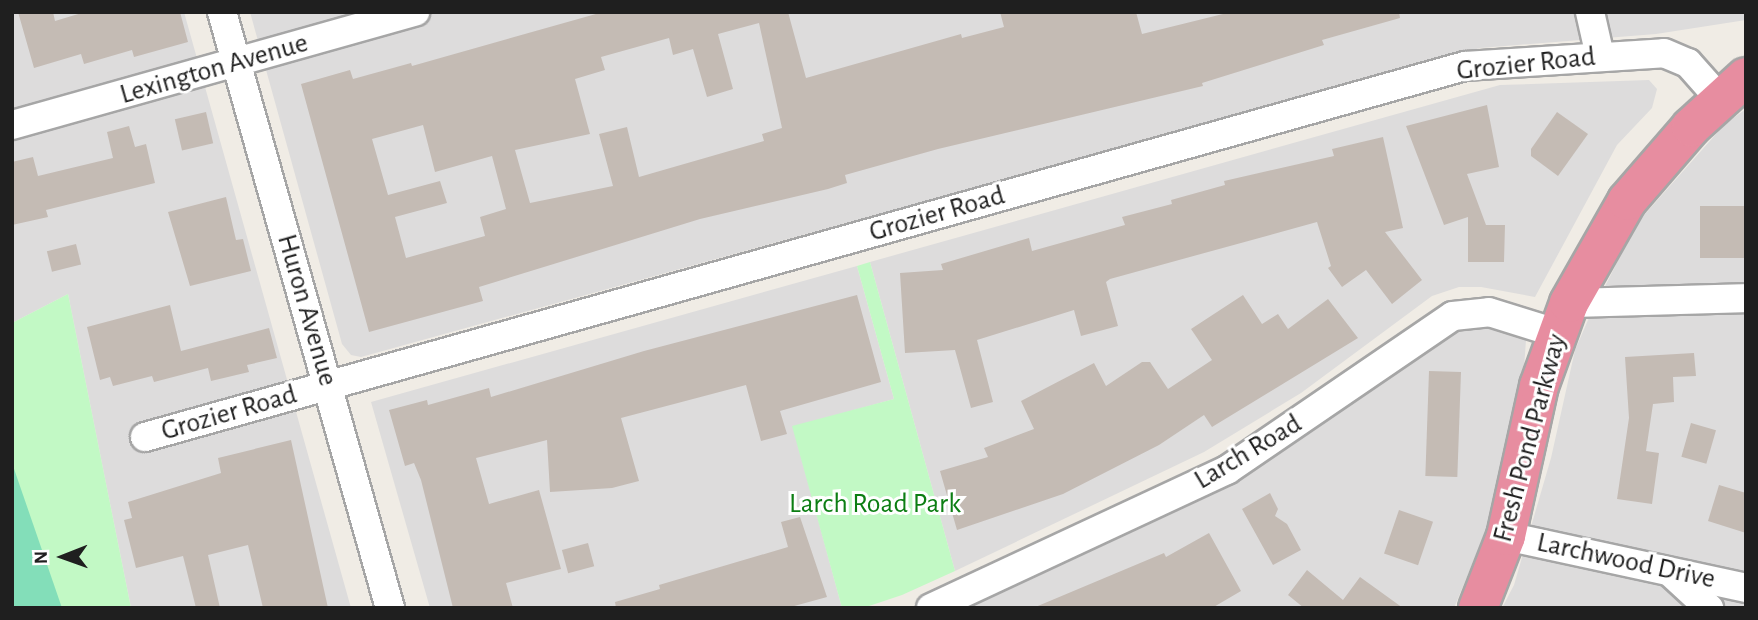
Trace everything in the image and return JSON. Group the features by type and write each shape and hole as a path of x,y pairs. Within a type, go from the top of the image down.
{"highway":[{"name":"Fresh Pond Parkway","path":"1478,608 1506,536 1539,386 1562,318 1627,201 1733,88"}],"street":[{"name":"Huron Avenue","path":"222,12 390,608"},
{"name":"Lexington Avenue","path":"12,125 415,12"},
{"path":"1590,12 1600,56"},
{"name":"Grozier Road","path":"145,438 1465,66 1600,56 1673,55 1733,88"},
{"name":"Larch Road","path":"931,608 1227,470 1453,316 1489,312 1562,318 1746,298"},
{"name":"Larchwood Drive","path":"1506,536 1746,588"},
{"path":"1666,570 1709,608"}],"shaded area":[{"path":"12,12 184,12 351,608 131,608 68,294 12,323"},
{"path":"250,12 1746,12 1746,20 1656,34 1480,48 361,357 351,355 342,344"},
{"path":"1649,80 1657,89 1652,108 1617,145 1535,297 1481,287 1459,287 1432,296 1301,393 1204,452 955,571 870,262 1500,85"},
{"path":"1746,109 1746,608 1502,608 1514,585 1551,458 1575,350 1588,320 1637,223 1725,124"},
{"path":"857,266 894,399 793,427 842,608 430,608 371,402"},
{"path":"1493,324 1526,340 1524,368 1490,521 1454,608 954,608 1255,470 1424,347 1472,326"}],"green space":[{"name":"Larch Road Park","path":"870,262 955,571 902,595 863,608 842,608 792,426 894,399 857,266"},
{"path":"68,294 131,608 12,608 12,323"},
{"path":"12,463 62,608 12,608"}],"building":[{"path":"18,12 53,12 55,21 85,12 180,12 188,42 134,57 132,50 84,64 81,54 34,68"},
{"path":"603,12 788,12 806,78 961,34 962,38 1004,27 1000,12 1136,12 1142,34 1231,12 1399,12 1400,18 1322,40 1324,45 1202,83 1203,86 938,149 845,175 847,183 828,189 700,219 479,287 483,301 369,332 301,84 350,70 353,79 411,63 412,66","holes":["759,23 782,128 762,134 764,141 639,177 627,127 599,134 613,186 530,203 515,150 590,134 575,79 605,70 601,57 669,38 673,55 693,49 707,97 733,89 718,34","423,125 435,172 492,156 506,209 480,217 485,236 406,258 395,217 447,203 440,181 388,195 372,139"]},
{"path":"1487,105 1499,167 1467,174 1486,225 1505,225 1504,262 1468,262 1468,217 1444,225 1406,126"},
{"path":"206,112 213,143 182,150 175,119"},
{"path":"1557,112 1588,134 1558,176 1531,156 1531,149"},
{"path":"129,126 135,147 146,144 155,183 46,210 48,217 12,225 12,162 33,157 38,176 113,158 107,132"},
{"path":"1383,137 1403,228 1385,232 1422,280 1392,304 1366,270 1342,287 1328,268 1331,266 1317,222 1110,279 1106,282 1118,326 1081,336 1074,310 977,340 993,402 971,408 955,350 905,353 900,273 943,270 941,264 1029,238 1032,251 1125,225 1122,217 1172,204 1171,200 1225,185 1224,181 1334,156 1332,149"},
{"path":"226,197 236,240 243,239 251,271 190,286 168,212"},
{"path":"1700,206 1746,206 1746,258 1700,258"},
{"path":"76,244 81,264 52,272 47,251"},
{"path":"857,295 881,382 780,411 787,434 761,441 746,385 621,418 639,481 612,488 550,492 547,440 476,458 489,504 539,490 561,569 506,583 513,608 453,608 421,480 414,463 405,466 389,410 427,400 428,405 489,388 491,397 644,351"},
{"path":"1243,295 1262,324 1278,314 1288,329 1328,299 1358,338 1212,427 1204,415 1159,445 1063,494 957,530 940,471 988,457 984,448 1034,429 1021,401 1094,363 1106,386 1142,362 1150,362 1168,389 1212,360 1191,329"},
{"path":"170,305 181,351 269,328 277,358 247,365 249,372 211,381 208,368 154,382 152,376 113,386 110,377 100,380 87,327"},
{"path":"1694,353 1696,376 1673,377 1674,402 1653,404 1646,451 1659,453 1652,504 1617,499 1629,418 1625,357"},
{"path":"1429,371 1461,372 1457,477 1425,476"},
{"path":"1691,423 1716,430 1706,464 1681,457"},
{"path":"291,440 328,608 263,608 248,545 208,555 220,608 196,608 183,556 136,568 124,520 132,518 128,502 221,473 218,458"},
{"path":"1719,485 1746,493 1746,533 1708,521"},
{"path":"1270,493 1278,509 1275,516 1287,524 1301,550 1273,565 1242,509"},
{"path":"1399,510 1433,522 1418,565 1384,553"},
{"path":"800,517 827,597 787,608 616,608 615,602 660,589 659,585 788,547 781,522"},
{"path":"1209,533 1241,591 1212,608 1033,608 1164,553 1166,557"},
{"path":"588,543 594,566 568,573 562,550"},
{"path":"1307,570 1343,600 1360,577 1403,608 1304,608 1288,595"}]}
